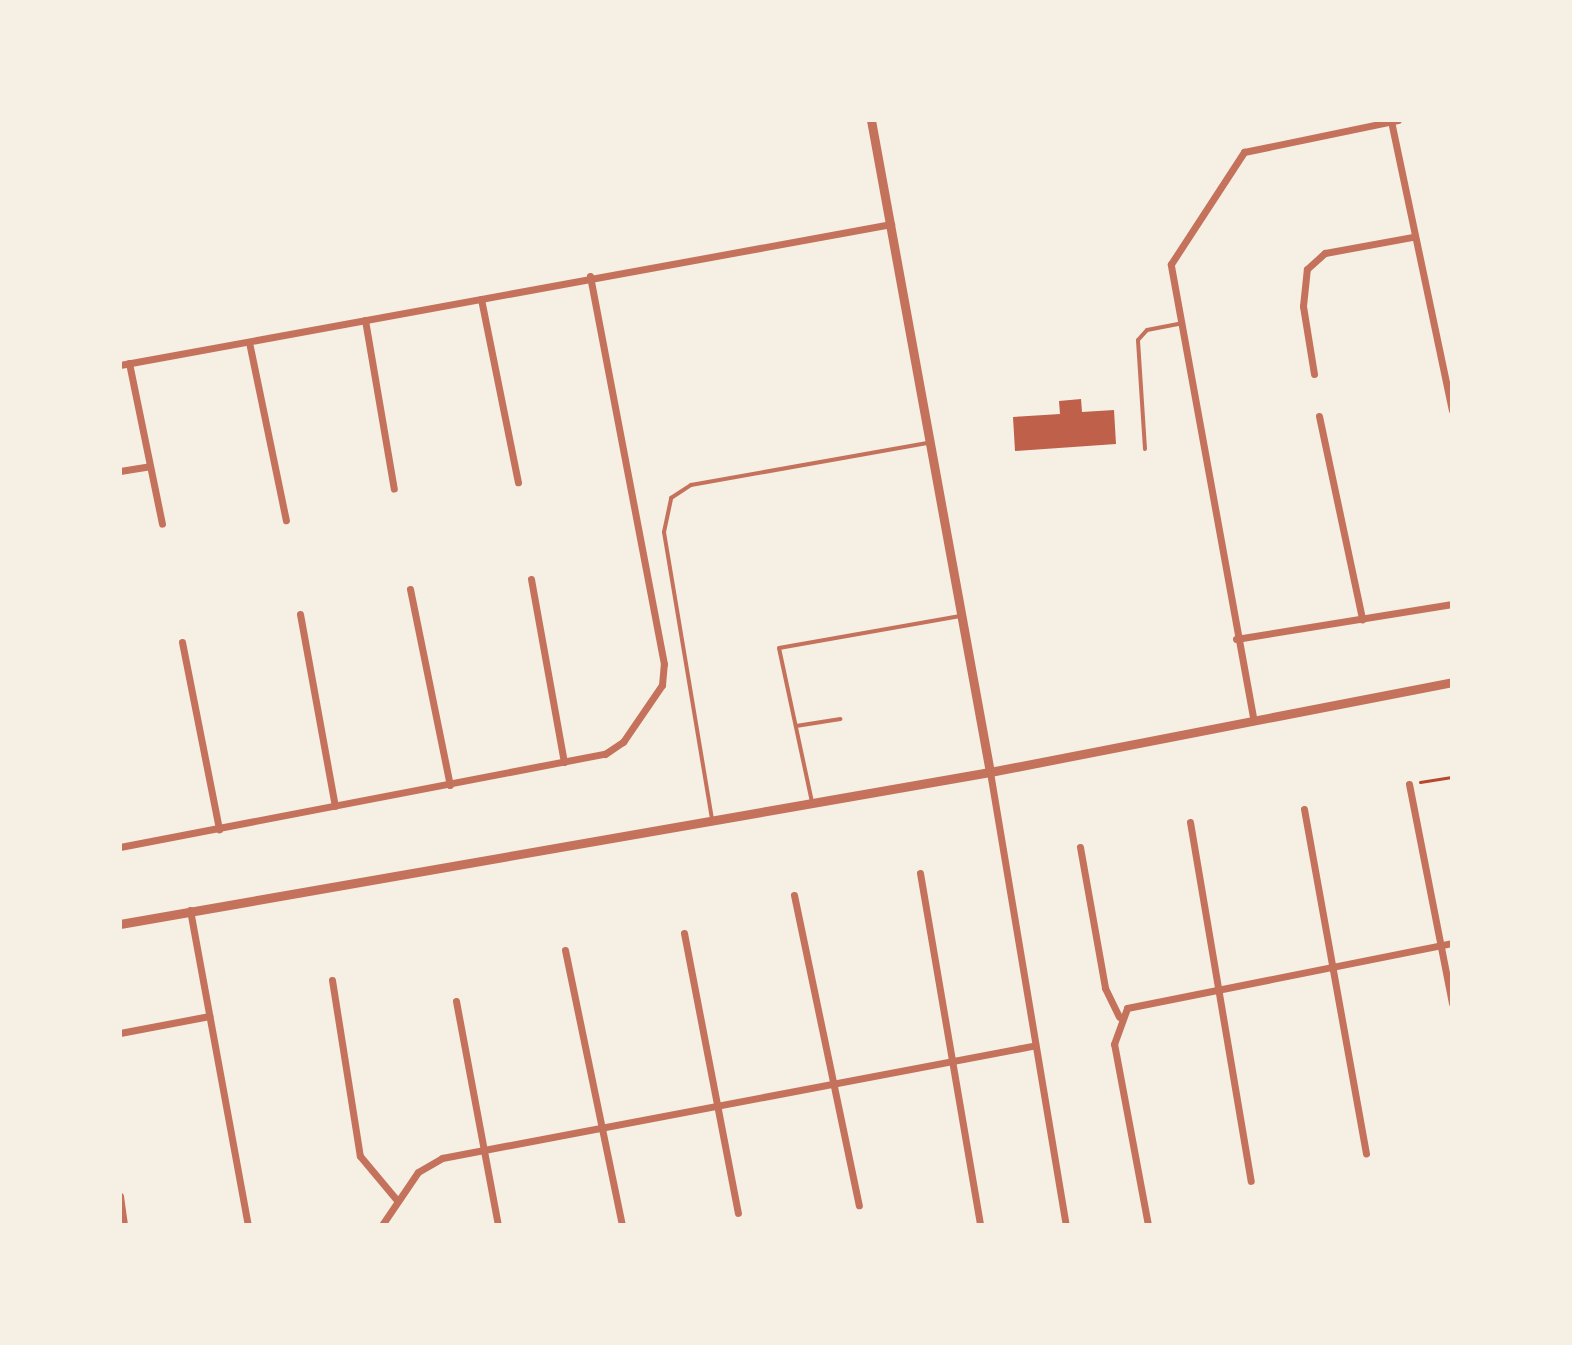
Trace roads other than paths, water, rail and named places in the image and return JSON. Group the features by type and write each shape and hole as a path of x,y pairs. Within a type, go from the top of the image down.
{"street":[{"path":"871,120 990,772 1032,1046 1066,1225"},
{"path":"1253,717 1179,324 1173,255 1244,152 1395,121 1412,237 1452,410"},
{"path":"162,524 124,364 590,276 891,224"},
{"path":"1314,374 1303,306 1307,269 1325,253 1412,237"},
{"path":"120,847 450,785 618,748 663,674 590,276"},
{"path":"481,299 518,482"},
{"path":"365,320 394,489"},
{"path":"249,342 286,520"},
{"path":"1319,416 1362,619"},
{"path":"120,471 150,466"},
{"path":"531,579 564,762"},
{"path":"410,589 450,785"},
{"path":"1236,639 1452,604"},
{"path":"300,614 335,806"},
{"path":"182,642 219,829"},
{"path":"120,924 990,772 1253,717 1452,682"},
{"path":"1409,784 1452,1003"},
{"path":"1304,809 1366,1153"},
{"path":"1190,822 1251,1181"},
{"path":"1080,847 1105,988 1119,1017 1114,1044 1148,1225"},
{"path":"920,873 980,1225"},
{"path":"794,895 859,1205"},
{"path":"190,910 248,1225"},
{"path":"684,933 738,1213"},
{"path":"1119,1017 1143,1000 1452,943"},
{"path":"565,950 622,1225"},
{"path":"332,980 360,1156 396,1199"},
{"path":"456,1001 481,1150 498,1225"},
{"path":"120,1033 209,1016"},
{"path":"382,1225 396,1199 429,1164 481,1150 718,1103 1032,1046"},
{"path":"120,1196 124,1225"}],"lane":[{"path":"1145,449 1138,340 1147,330 1179,324"},
{"path":"713,820 664,532 671,498 691,485 930,443"},
{"path":"812,803 779,648 960,616"},
{"path":"796,726 840,719"}]}
